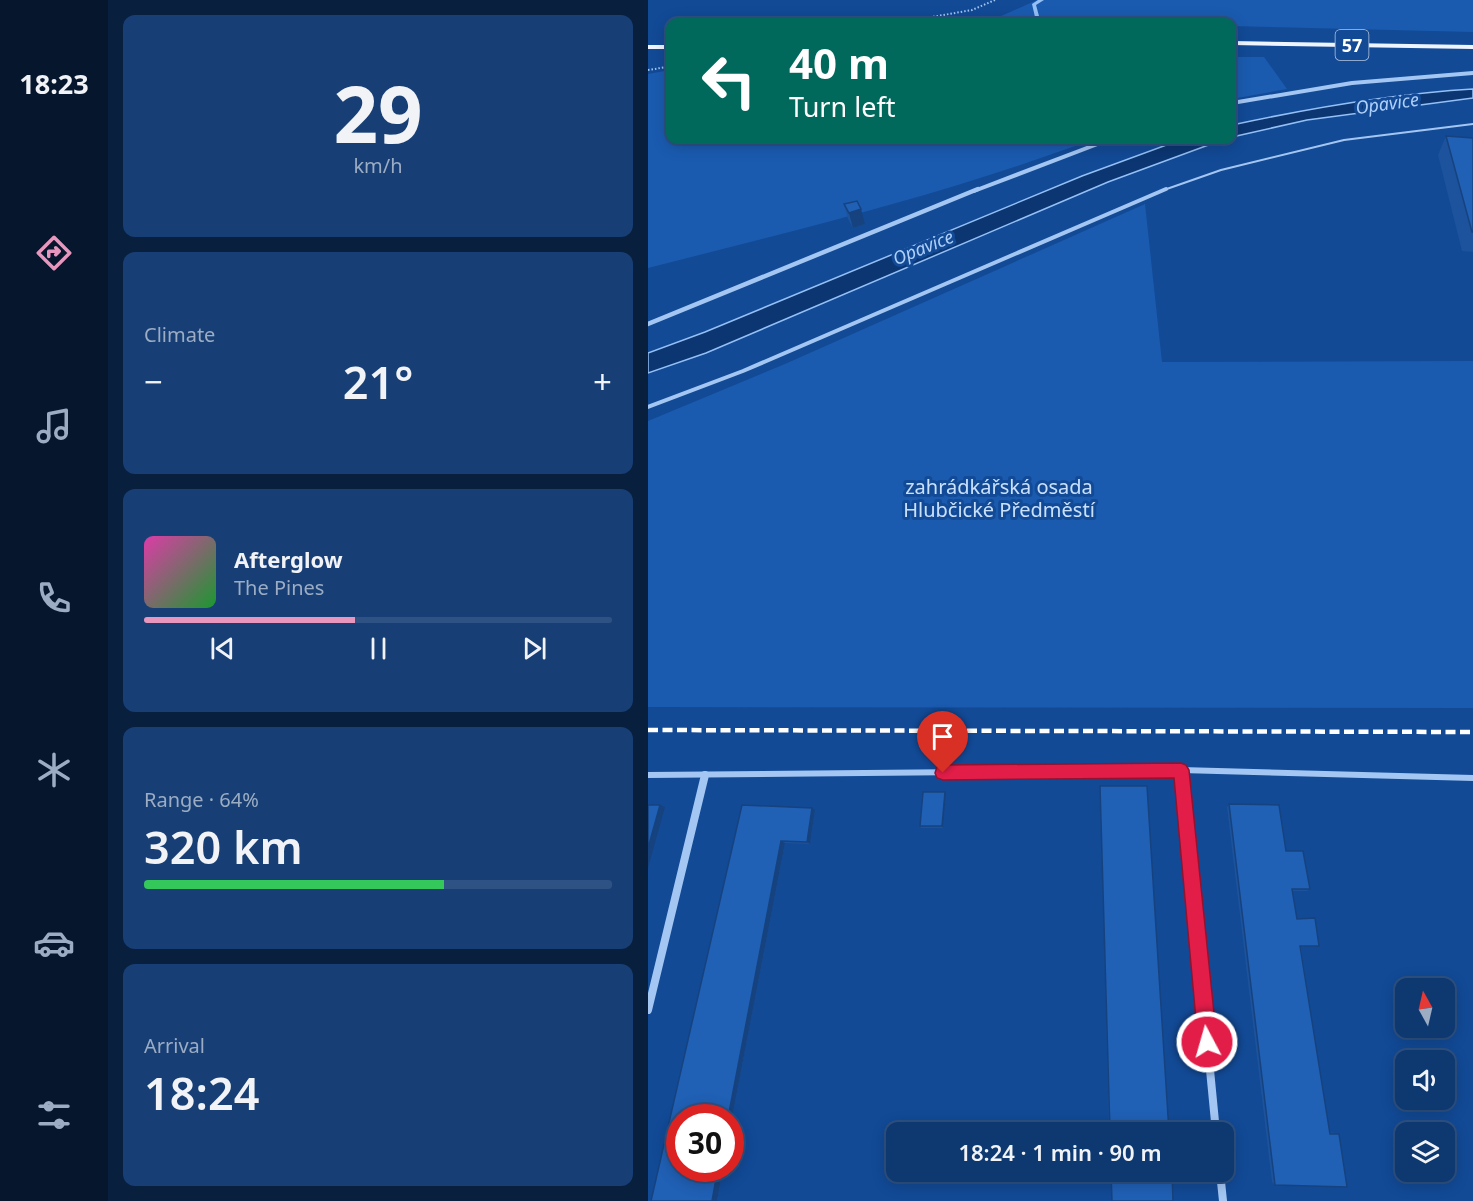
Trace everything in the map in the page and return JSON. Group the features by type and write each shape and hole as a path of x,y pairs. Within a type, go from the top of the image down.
{"main road":[{"name":"57","path":"1236,43 1473,47"},
{"path":"648,47 666,47"}],"street":[{"path":"1236,102 1289,91 1370,80 1473,73"},
{"path":"648,324 1021,172 1097,144"},
{"path":"1181,770 1215,1122"},
{"path":"648,1010 705,775"},
{"path":"1221,1182 1222,1201"}],"lane":[{"path":"648,407 743,371 1140,198 1221,170 1344,140 1473,124"},
{"path":"648,775 1181,770 1473,778"}],"path":[{"path":"926,18 972,10 995,0"},
{"path":"648,70 666,67"}],"green space":[{"path":"1037,0 1473,0 1473,32 1236,26 1236,18 997,18"},
{"path":"1236,57 1264,57 1287,89 1236,98"},
{"path":"666,71 666,144 1080,144 927,194 648,268 648,74"},
{"name":"zahrádkářská osada Hlubčické Předměstí","path":"1145,204 1162,362 1473,361 1473,708 648,707 648,421 785,364"}],"water":[{"name":"Opavice","path":"1473,89 1473,98 1307,120 1236,136 1236,124 1321,107"},
{"name":"Opavice","path":"1169,144 1211,144 1108,182 706,353 648,373 648,353 705,332 1082,176"}],"building":[{"path":"1446,136 1473,138 1473,232 1472,232"},
{"path":"857,201 861,209 849,213 844,204"},
{"path":"1100,786 1147,786 1168,1122 1110,1122"},
{"path":"923,792 945,792 942,826 920,826"},
{"path":"1229,804 1279,805 1286,851 1303,851 1310,889 1292,889 1297,919 1315,918 1319,946 1300,946 1330,1134 1339,1134 1347,1187 1275,1185"},
{"path":"648,805 660,805 648,848"},
{"path":"742,805 812,808 807,842 781,841 731,1104 673,1104"},
{"path":"666,1136 666,1182 715,1182 712,1201 651,1201"},
{"path":"1111,1182 1172,1182 1173,1201 1112,1201"}],"waterway":[{"path":"1039,18 1034,4 1042,0"}],"railway":[{"path":"648,730 1473,732"}],"route":[{"path":"943,773 1181,770 1207,1042"}]}
